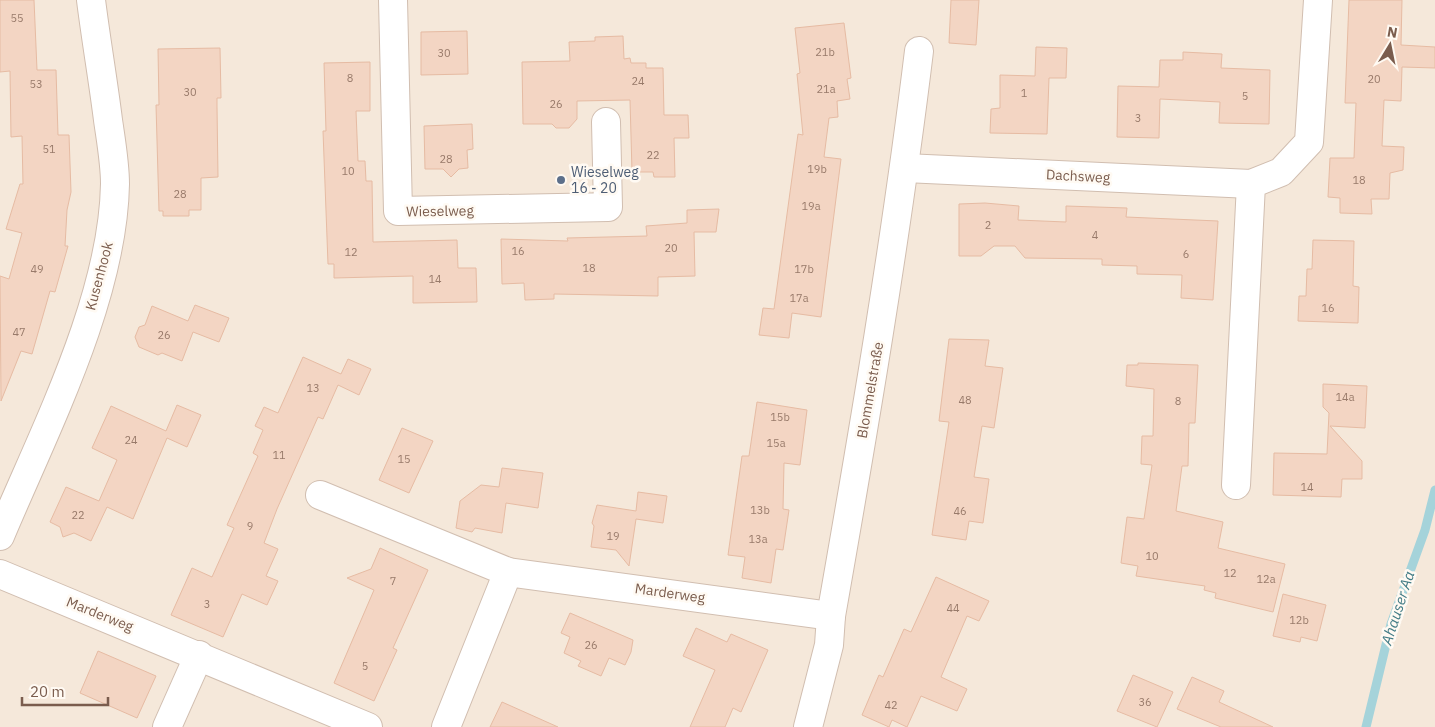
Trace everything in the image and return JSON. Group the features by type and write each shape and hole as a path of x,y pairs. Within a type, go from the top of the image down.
{"street":[{"name":"Kusenhook","path":"0,536 67,376 98,290 109,246 115,184 112,143 91,0"},
{"name":"Wieselweg","path":"393,0 398,211 608,208 606,122"},
{"name":"Dachsweg","path":"905,168 1251,184 1282,172 1309,142 1318,0"},
{"name":"Blommelstraße","path":"808,727 829,645 831,616 875,366 905,168 919,51"},
{"path":"1236,485 1251,184"},
{"name":"Marderweg","path":"320,495 508,572 831,616"},
{"path":"446,727 508,572"},
{"name":"Marderweg","path":"0,574 199,655 368,727"},
{"path":"167,727 199,655"}],"shaded area":[{"path":"0,0 1435,0 1435,727 0,727"}],"building":[{"path":"0,0 34,0 37,70 56,70 58,135 69,135 71,192 67,210 65,246 68,246 55,292 50,291 32,354 21,351 1,401 0,276 9,279 22,233 6,229 20,184 23,184 22,136 11,137 10,71 0,72"},
{"path":"951,0 979,0 976,45 949,43"},
{"path":"1349,0 1402,0 1401,45 1435,47 1435,68 1402,67 1401,101 1384,100 1382,146 1404,147 1403,170 1390,173 1389,199 1371,199 1372,214 1340,213 1340,198 1328,197 1330,158 1354,158 1356,103 1345,103"},
{"path":"844,23 851,78 847,79 850,99 837,101 838,117 829,118 824,157 841,159 821,317 792,313 789,338 759,335 763,308 774,309 798,134 803,135 797,74 800,73 795,28"},
{"path":"467,31 468,74 421,75 421,32"},
{"path":"623,36 624,59 630,58 631,63 646,63 646,68 663,68 664,115 688,115 689,138 674,138 675,177 654,177 653,172 632,172 630,100 577,101 577,119 569,128 556,128 552,124 523,124 522,62 570,61 569,42 595,41 595,37"},
{"path":"1036,47 1067,48 1066,78 1049,78 1047,134 990,133 991,109 1000,108 1000,75 1035,76"},
{"path":"220,48 221,98 217,98 218,177 201,178 201,210 189,210 189,216 163,216 163,211 159,211 156,105 159,105 158,49"},
{"path":"1183,52 1222,54 1221,68 1270,70 1269,124 1219,123 1220,102 1160,99 1159,138 1117,137 1118,86 1159,87 1160,60 1183,60"},
{"path":"370,62 370,111 356,111 358,161 365,161 366,181 372,181 373,242 457,240 458,268 476,268 477,302 413,303 413,276 334,278 334,264 328,264 323,131 326,131 324,63"},
{"path":"472,124 473,149 467,150 468,168 459,169 451,177 443,169 425,169 424,126"},
{"path":"985,203 1019,206 1018,220 1066,222 1066,206 1127,208 1126,217 1218,221 1213,300 1181,298 1182,275 1137,274 1137,266 1102,265 1102,259 1025,258 1015,246 994,246 981,256 959,256 959,204"},
{"path":"719,209 716,232 694,232 695,276 658,277 658,296 554,294 554,299 525,300 524,283 502,284 501,239 568,241 567,238 647,236 646,226 687,223 687,210"},
{"path":"1313,240 1354,241 1353,286 1359,287 1358,323 1298,321 1299,296 1306,296 1307,269 1312,269"},
{"path":"195,305 229,318 219,342 193,332 182,361 162,353 158,355 139,347 135,337 139,327 145,325 152,306 188,321"},
{"path":"949,339 989,340 985,366 1003,368 994,428 982,426 974,477 989,479 983,523 969,521 966,540 932,535 949,422 939,421"},
{"path":"303,357 341,374 348,359 371,369 359,395 338,385 323,419 318,417 264,543 278,549 266,576 278,581 267,605 242,594 223,637 171,615 192,568 212,577 234,528 227,525 258,456 253,453 263,430 255,426 264,407 278,413"},
{"path":"1138,363 1198,365 1195,423 1189,423 1188,466 1182,466 1176,511 1223,522 1218,548 1285,564 1273,612 1215,598 1216,593 1204,590 1205,586 1136,576 1138,566 1121,563 1127,517 1144,519 1152,465 1141,464 1142,436 1153,436 1154,389 1126,386 1127,365 1138,365"},
{"path":"1323,384 1367,386 1365,428 1330,426 1362,461 1362,479 1342,479 1341,497 1273,495 1274,453 1327,454 1329,413 1323,407"},
{"path":"757,402 807,410 800,465 784,463 783,509 789,510 783,550 776,549 771,583 742,578 745,557 728,555 742,456 749,456"},
{"path":"177,405 201,415 187,447 167,438 133,519 107,507 91,541 74,533 63,537 60,527 50,522 66,487 99,501 117,460 92,448 111,406 166,431"},
{"path":"402,428 433,441 409,493 379,480"},
{"path":"502,468 543,473 538,508 506,503 502,533 475,528 472,532 456,528 460,501 481,485 499,487"},
{"path":"638,492 667,496 663,523 636,519 629,566 616,550 591,547 594,526 592,523 597,505 636,511"},
{"path":"380,548 428,570 393,648 397,650 374,701 334,683 374,590 347,578 371,569"},
{"path":"936,577 989,601 979,621 967,616 941,677 967,689 957,711 921,696 907,727 892,720 889,727 862,715 879,675 883,677 904,629 911,632"},
{"path":"1283,594 1326,605 1317,641 1301,637 1300,642 1273,636"},
{"path":"570,613 633,640 631,652 625,665 609,658 601,676 578,666 581,661 564,653 570,637 561,633"},
{"path":"696,628 727,642 731,634 768,650 741,712 733,708 725,727 690,727 715,670 683,656"},
{"path":"98,651 156,676 137,718 80,693"},
{"path":"1133,675 1173,692 1157,727 1117,711"},
{"path":"1192,677 1224,691 1219,702 1273,727 1221,727 1177,709"},
{"path":"502,702 558,727 490,727"}],"waterway":[{"name":"Ahauser Aa","path":"1366,727 1391,624 1425,530 1435,490"}],"place":[{"name":"Wieselweg 16 - 20","path":"561,180"}]}
